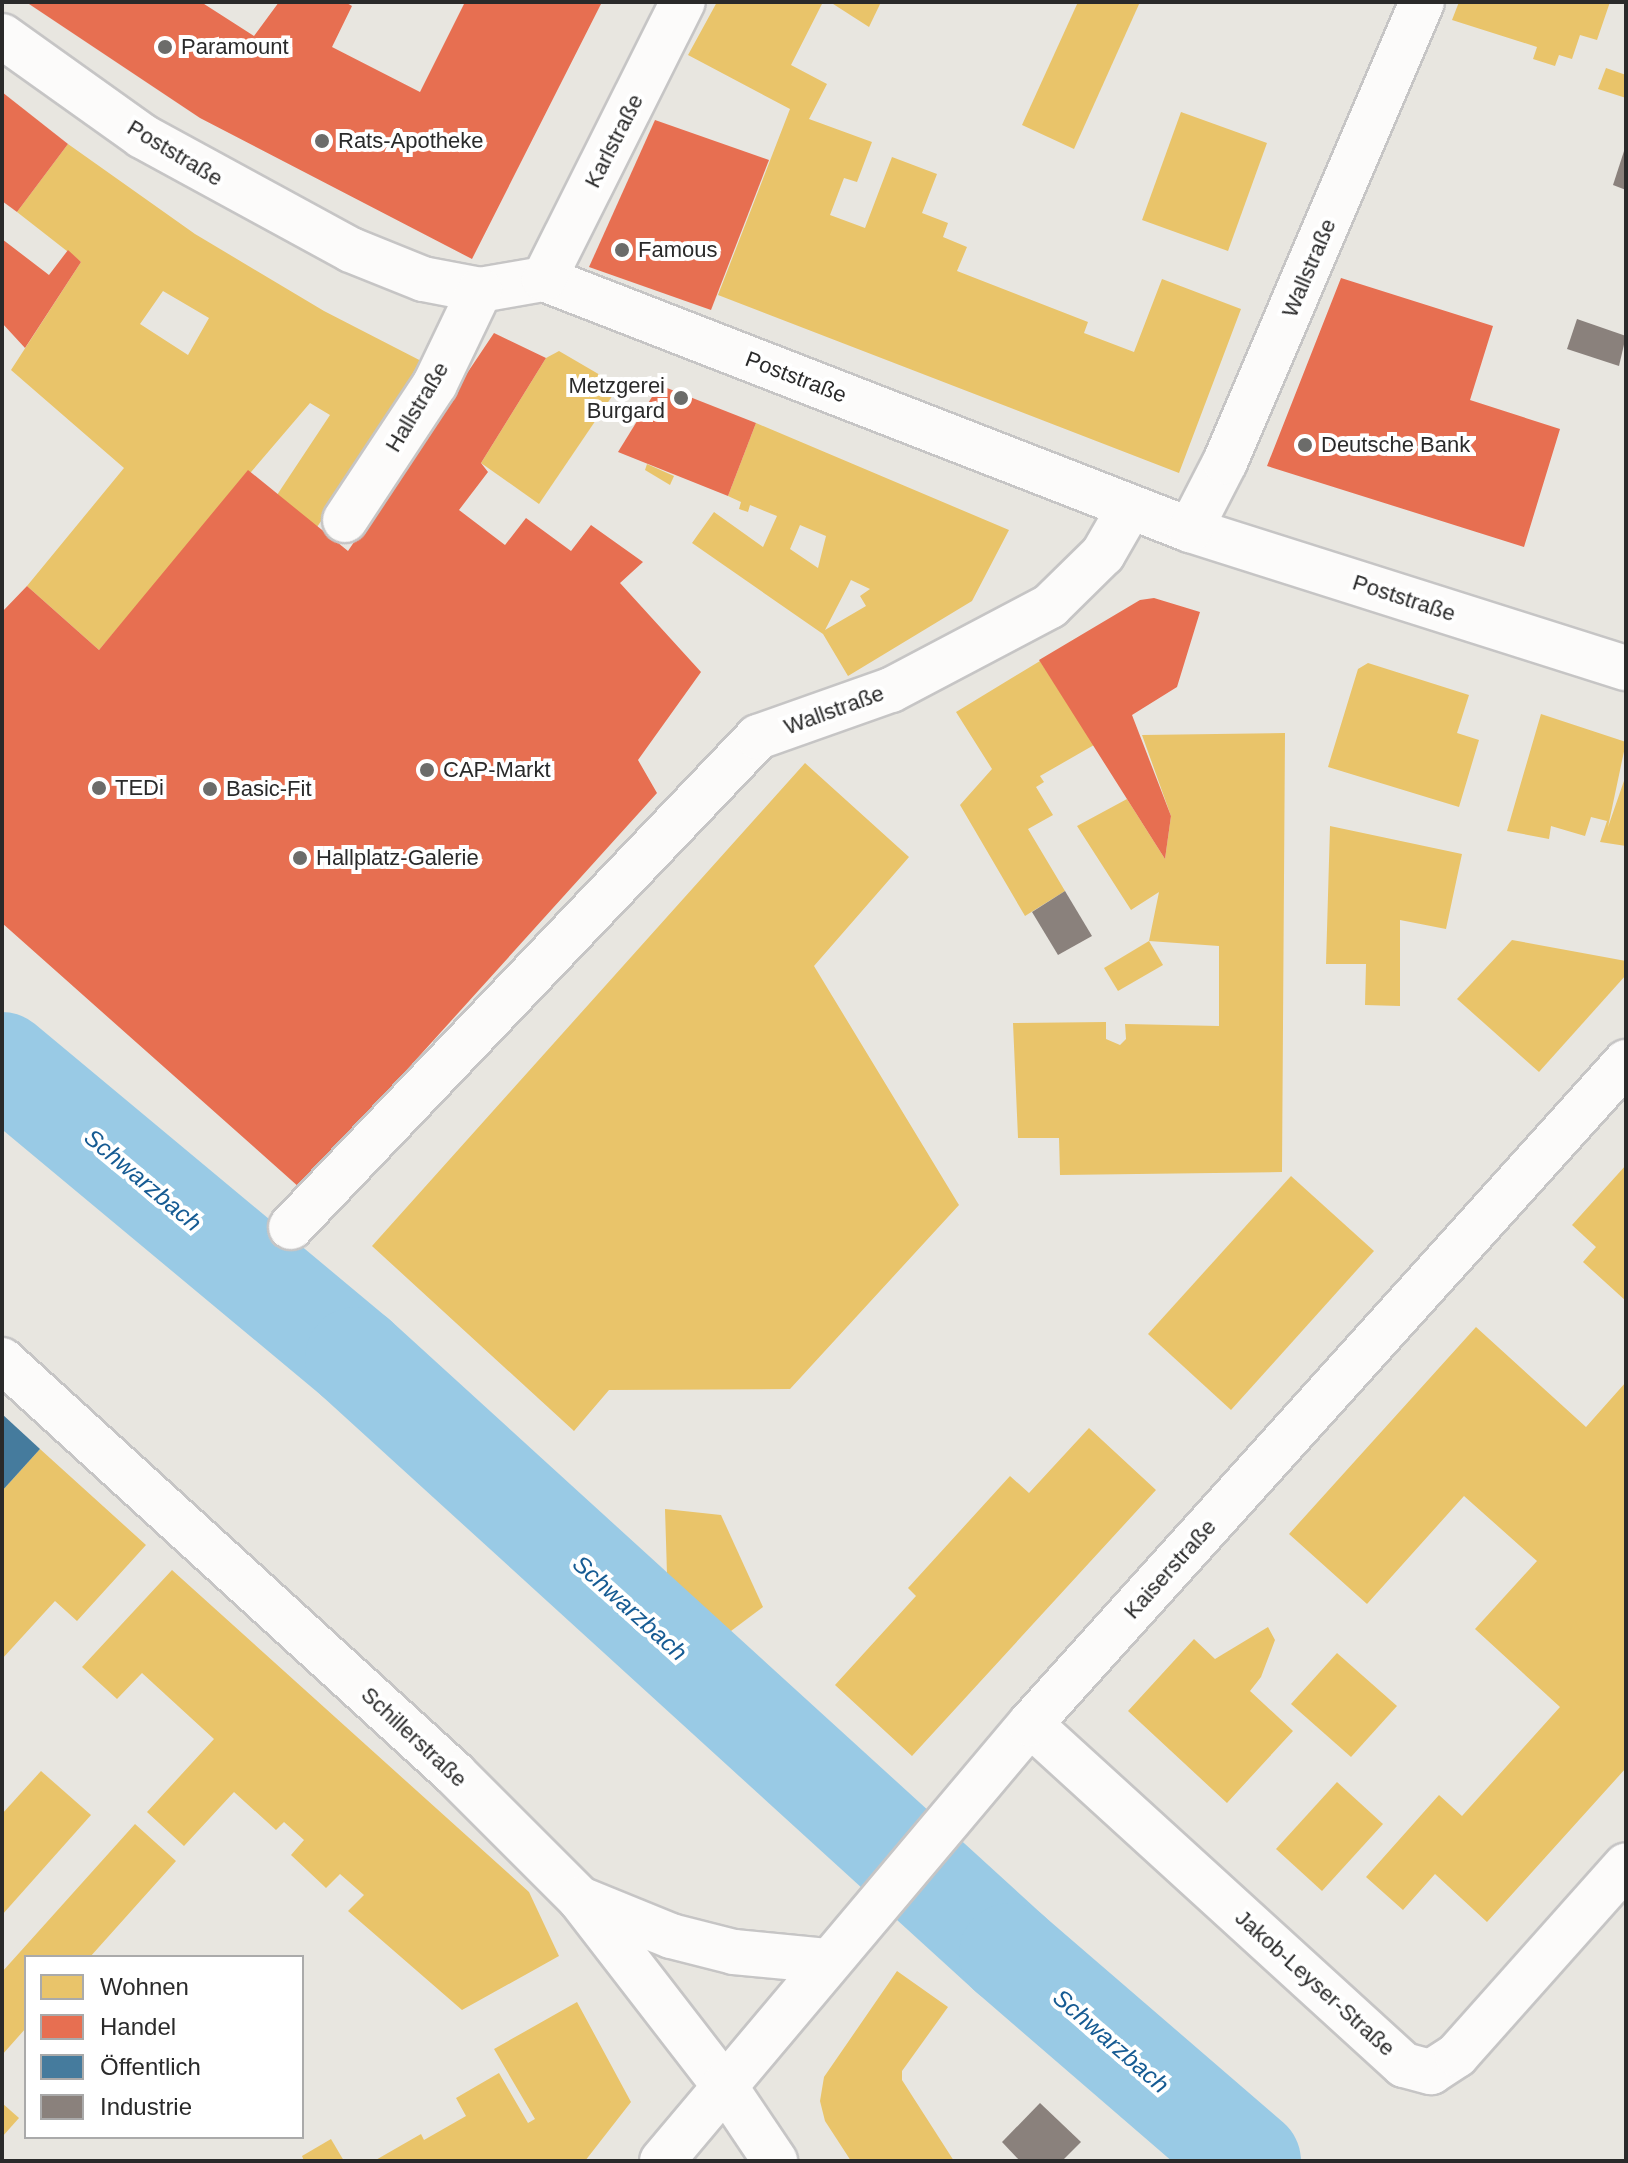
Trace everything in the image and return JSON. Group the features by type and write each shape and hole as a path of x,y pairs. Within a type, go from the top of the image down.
{"street":[{"name":"Karlstraße","path":"544,279 683,2"},
{"name":"Wallstraße","path":"1190,530 1225,462 1422,2"},
{"name":"Poststraße","path":"2,36 142,136 351,250 423,279 480,290 544,279 1190,530 1626,668"},
{"name":"Hallstraße","path":"345,520 435,384 480,290"},
{"name":"Wallstraße","path":"291,1227 758,737 891,690 1050,606 1103,554 1130,507"},
{"name":"Kaiserstraße","path":"662,2161 833,1954 1030,1724 1626,1062"},
{"name":"Schillerstraße","path":"2,1360 455,1774 580,1899 724,2085 775,2161"},
{"name":"Jakob-Leyser-Straße","path":"1030,1724 1404,2065 1431,2072 1457,2055 1626,1865"},
{"path":"580,1899 684,1940 734,1952 833,1954"}],"building: Wohnen":[{"path":"717,2 823,2 791,65 827,84 809,119 872,142 857,182 844,178 830,215 865,228 892,157 937,174 922,213 948,223 943,237 967,247 957,271 1088,322 1084,333 1134,352 1162,279 1241,309 1179,473 718,295 790,109 688,55"},
{"path":"830,2 881,2 869,27"},
{"path":"1078,2 1140,2 1074,149 1022,125"},
{"path":"1459,2 1610,2 1597,40 1580,35 1572,59 1559,55 1555,66 1533,59 1537,47 1452,20"},
{"path":"1606,68 1626,75 1626,98 1598,89"},
{"path":"1181,112 1267,143 1228,251 1142,220"},
{"path":"68,144 195,234 324,311 429,365 317,527 277,495 330,415 310,403 99,650 27,586 124,468 11,370 81,262 17,212","holes":["163,291 209,318 188,355 140,324"]},
{"path":"559,351 619,386 539,504 481,463 546,358"},
{"path":"756,423 1009,530 972,601 848,676 823,634 692,543 714,512 763,547 777,516 750,505 748,512 739,509 741,502 728,496","holes":["800,525 826,536 818,568 790,549","851,580 870,589 860,596 866,606 825,630"]},
{"path":"647,464 674,476 670,485 645,470"},
{"path":"1040,661 1094,745 1040,776 1044,782 1036,787 1053,815 1028,829 1065,891 1025,916 960,805 992,769 956,712"},
{"path":"1368,663 1469,695 1457,733 1479,740 1459,807 1328,767 1358,669"},
{"path":"1541,714 1626,742 1608,827 1626,775 1626,846 1600,842 1607,821 1591,817 1585,836 1551,826 1549,839 1507,831"},
{"path":"1285,733 1282,1172 1060,1175 1059,1138 1018,1138 1013,1023 1106,1022 1106,1039 1120,1045 1126,1039 1125,1024 1219,1026 1219,946 1149,941 1159,892 1131,910 1077,826 1127,799 1165,859 1171,816 1142,735"},
{"path":"805,763 909,857 814,966 959,1205 790,1389 609,1390 574,1431 372,1246"},
{"path":"1330,826 1462,854 1446,929 1400,920 1400,1006 1365,1005 1366,964 1326,964"},
{"path":"1512,940 1626,961 1626,975 1539,1072 1457,999"},
{"path":"1149,941 1163,965 1118,991 1104,968"},
{"path":"1626,1165 1626,1301 1583,1262 1596,1247 1572,1225"},
{"path":"1291,1176 1374,1251 1231,1410 1148,1334"},
{"path":"1476,1327 1586,1427 1626,1382 1626,1768 1487,1922 1435,1874 1403,1910 1366,1877 1439,1795 1462,1816 1560,1707 1475,1629 1537,1561 1464,1496 1367,1604 1289,1534"},
{"path":"1089,1428 1156,1490 912,1756 835,1685 916,1596 908,1588 1010,1476 1029,1493"},
{"path":"40,1449 146,1545 77,1621 55,1601 2,1659 2,1491"},
{"path":"665,1509 721,1515 763,1607 727,1634 667,1574"},
{"path":"172,1570 529,1892 559,1956 462,2010 348,1911 364,1895 340,1874 326,1888 291,1855 304,1840 284,1822 276,1830 234,1792 184,1846 147,1812 214,1739 142,1673 117,1699 82,1667"},
{"path":"1268,1627 1275,1640 1261,1677 1250,1691 1293,1731 1227,1803 1128,1711 1194,1639 1215,1659"},
{"path":"1337,1653 1397,1706 1351,1757 1291,1704"},
{"path":"41,1771 91,1815 2,1915 2,1814"},
{"path":"1337,1782 1383,1824 1322,1891 1276,1849"},
{"path":"135,1824 176,1861 92,1955 24,1955 24,2030 2,2055 2,1972"},
{"path":"897,1971 948,2007 902,2071 902,2080 954,2161 851,2161 825,2121 820,2101 824,2077"},
{"path":"577,2002 631,2102 585,2161 374,2161 421,2134 424,2140 466,2116 456,2098 499,2073 528,2123 535,2119 494,2049"},
{"path":"2,2103 19,2118 2,2137"},
{"path":"331,2139 344,2161 304,2161 302,2156"}],"building: Handel":[{"path":"26,2 201,2 254,36 279,2 345,2 352,6 332,47 420,92 465,2 602,2 472,259 200,118"},
{"path":"2,92 68,144 17,212 2,201"},
{"path":"655,120 769,160 711,310 589,267"},
{"path":"2,239 49,275 68,250 81,262 25,348 2,323"},
{"path":"1341,278 1493,326 1470,400 1560,429 1524,547 1267,466"},
{"name":"Hallplatz-Galerie","path":"494,333 546,358 481,463 488,472 459,510 505,545 526,518 571,551 591,525 643,562 620,583 701,672 638,760 657,793 300,1188 2,923 2,612 27,586 99,650 248,470 348,551"},
{"path":"667,388 756,423 728,496 618,452 655,392"},
{"path":"1154,598 1200,612 1177,687 1132,715 1171,816 1165,859 1039,660 1140,600"}],"building: Öffentlich":[{"path":"2,1414 40,1449 2,1491"}],"building: Industrie":[{"path":"1626,148 1626,190 1613,185"},
{"path":"1577,319 1626,336 1619,366 1567,349"},
{"path":"1065,891 1092,936 1058,955 1032,912"},
{"path":"1040,2103 1081,2142 1062,2161 1020,2161 1002,2142"}],"waterway":[{"name":"Schwarzbach","path":"2,1063 356,1358 1010,1954 1250,2161"}],"place":[{"name":"Paramount","path":"165,47"},
{"name":"Rats-Apotheke","path":"322,141"},
{"name":"Famous","path":"622,250"},
{"name":"Metzgerei Burgard","path":"681,398"},
{"name":"Deutsche Bank","path":"1305,445"},
{"name":"CAP-Markt","path":"427,770"},
{"name":"TEDi","path":"99,788"},
{"name":"Basic-Fit","path":"210,789"},
{"name":"Hallplatz-Galerie","path":"300,858"}]}
